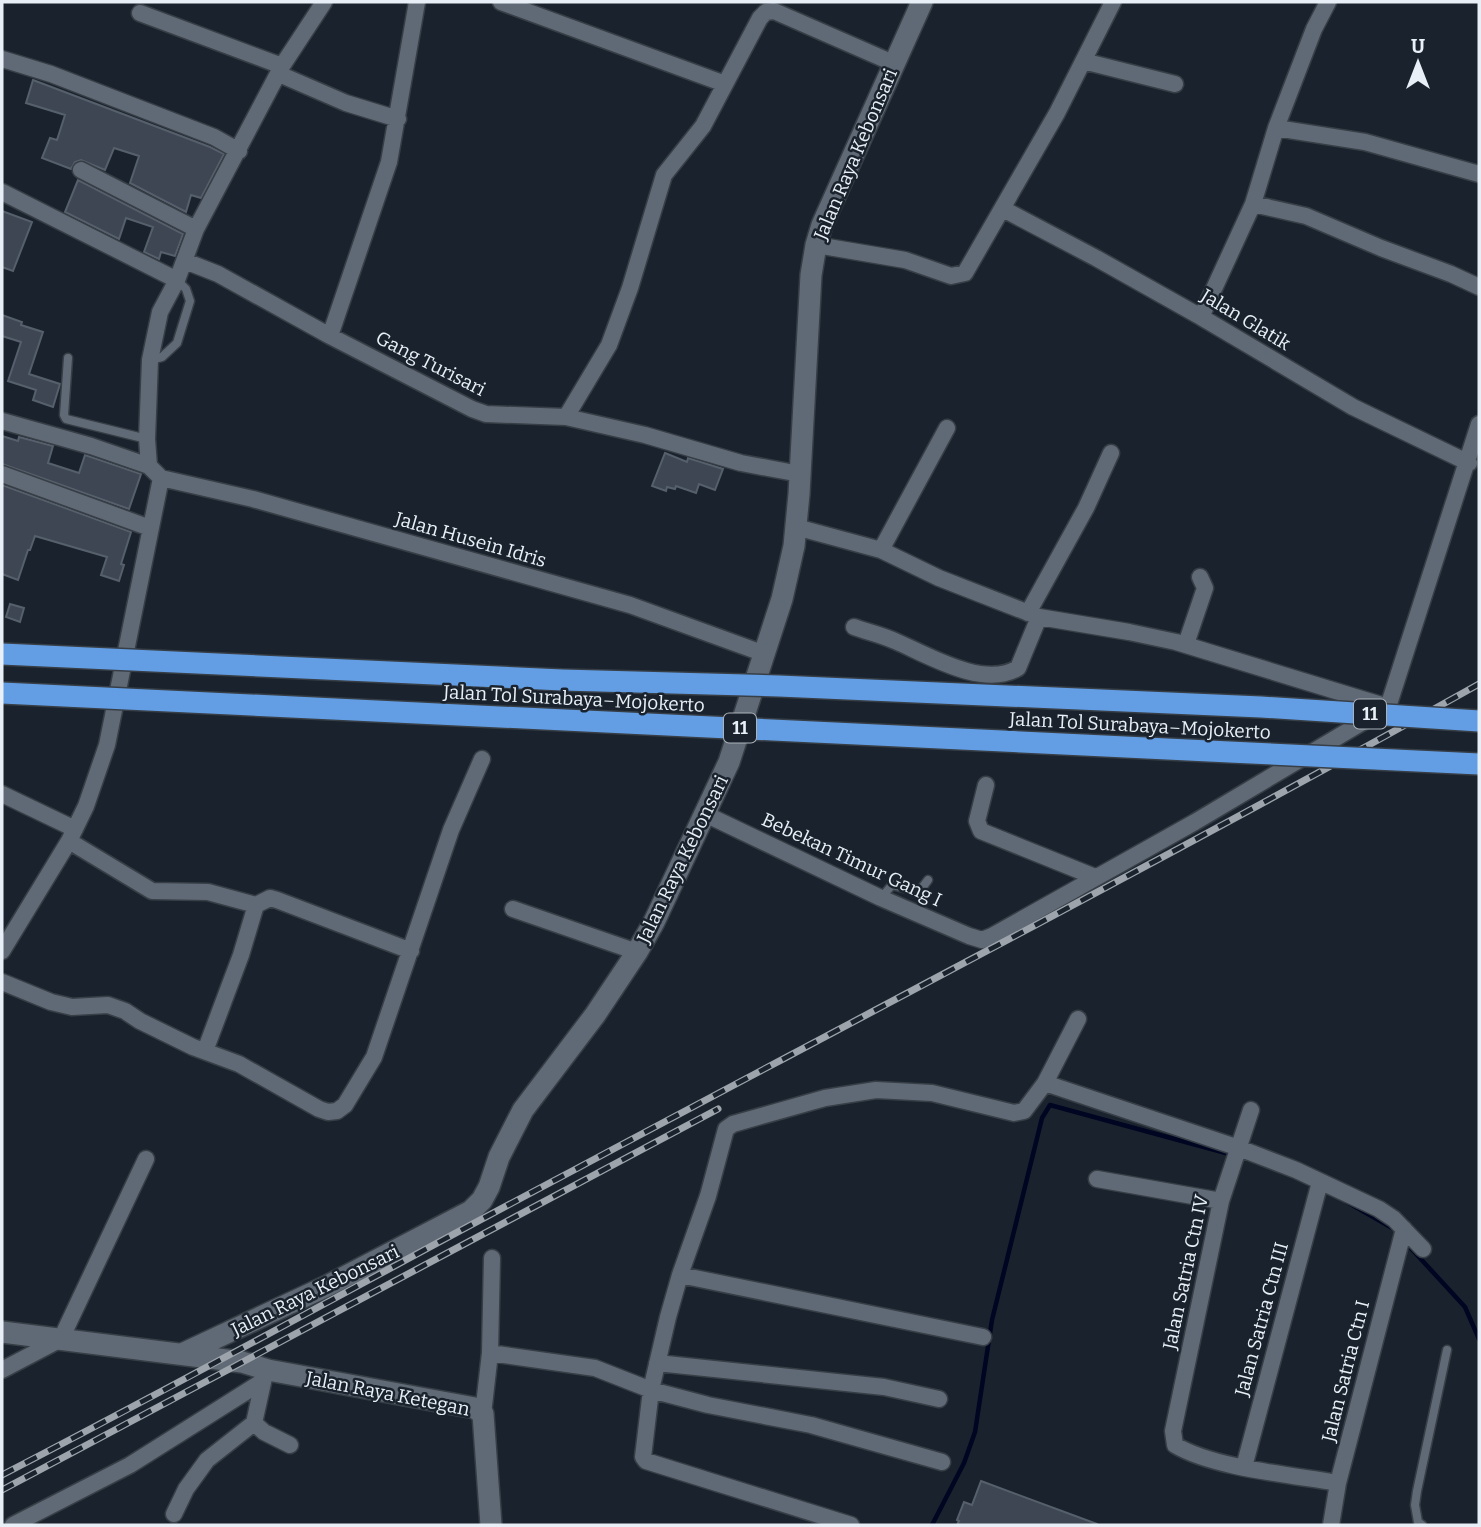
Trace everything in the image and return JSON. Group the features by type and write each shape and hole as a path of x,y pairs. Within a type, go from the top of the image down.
{"highway":[{"name":"Jalan Tol Surabaya–Mojokerto","path":"2,654 549,680 779,686 1261,707"},
{"name":"Jalan Tol Surabaya–Mojokerto","path":"2,693 1479,764"},
{"path":"1261,707 1479,711"},
{"name":"11","path":"1261,707 1479,721"}],"main road":[{"name":"Jalan Raya Kebonsari","path":"179,1353 329,1285 471,1211 482,1200 489,1187 499,1157 523,1110 595,1015 637,952 729,762 782,599 796,527 811,275 816,245 822,225 922,2"},
{"name":"Jalan Raya Ketegan","path":"2,1332 242,1362 266,1376 475,1408 483,1414 491,1525"}],"street":[{"path":"330,336 390,162 417,2"},
{"path":"500,2 542,9 725,84"},
{"path":"816,245 896,258 951,276 965,273 1057,113 1113,2"},
{"path":"1201,317 1253,204 1276,128 1314,29 1328,2"},
{"path":"149,466 147,439 150,360 160,312 177,280 196,229 280,70 321,3"},
{"path":"566,417 609,345 630,288 664,175 703,126 760,18 766,12 774,11 893,63"},
{"path":"140,13 280,70 346,103 398,119"},
{"path":"2,59 51,74 201,132 239,151"},
{"path":"1083,61 1175,84"},
{"path":"1276,128 1365,142 1479,174"},
{"path":"81,170 196,229"},
{"path":"2,192 177,280"},
{"path":"1253,204 1306,216 1451,274 1479,288"},
{"name":"Jalan Glatik","path":"1003,209 1201,317 1353,407 1468,463"},
{"name":"Gang Turisari","path":"185,261 218,274 330,336 486,414 566,417 645,435 741,463 800,474"},
{"path":"2,421 91,446 149,466 161,478 107,745 86,806 72,835 2,951"},
{"path":"986,785 977,821 981,831 1095,877 1195,822 1388,707 1479,424"},
{"path":"881,550 947,428"},
{"path":"854,627 974,673 1003,674 1018,668 1034,615 1111,453"},
{"path":"2,474 150,528"},
{"name":"Jalan Husein Idris","path":"161,478 253,499 630,605 765,654"},
{"path":"796,527 881,550 939,578 1034,615 1185,644 1388,707"},
{"path":"1185,644 1205,588 1200,577"},
{"path":"2,982 72,1007 108,1005 125,1010 140,1021 205,1051 239,1063 319,1109 337,1111 345,1105 374,1058 451,831 482,759"},
{"path":"2,794 72,835 152,891 208,892 256,905 270,898 411,951"},
{"name":"Bebekan Timur Gang I","path":"705,814 881,898 982,940 1095,877"},
{"path":"205,1051 241,955 256,905"},
{"path":"513,909 637,952"},
{"path":"851,1525 646,1461 643,1457 657,1363 680,1275 708,1196 726,1129 733,1124 825,1098 876,1090 932,1093 1014,1113 1024,1111 1045,1083 1078,1019"},
{"path":"1045,1083 1237,1154 1296,1170 1319,1185 1379,1209 1394,1219 1402,1235 1423,1249"},
{"name":"Jalan Satria Ctn IV","path":"1244,1467 1186,1452 1175,1445 1173,1432 1221,1201 1251,1110"},
{"path":"2,1370 61,1339 146,1159"},
{"path":"1097,1179 1221,1201"},
{"name":"Jalan Satria Ctn III","path":"1244,1467 1319,1185"},
{"name":"Jalan Satria Ctn I","path":"1331,1525 1338,1483 1402,1235"},
{"path":"483,1414 490,1353 492,1258"},
{"path":"680,1275 983,1337"},
{"path":"490,1353 595,1368 651,1390 708,1405 811,1425 942,1462"},
{"path":"657,1363 884,1387 939,1399"},
{"path":"174,1514 186,1489 207,1460 254,1423 266,1376"},
{"path":"13,1525 130,1465 266,1376"},
{"path":"254,1423 264,1432 290,1445"},
{"path":"1244,1467 1338,1483"}],"lane":[{"path":"150,360 162,357 177,342 190,300 186,289 177,280"},
{"path":"68,358 64,415 66,419 147,439"},
{"path":"881,898 892,885 919,892 928,880"},
{"path":"1423,1525 1418,1522 1416,1513 1417,1491 1447,1350"}],"building":[{"path":"33,80 224,154 201,198 191,195 186,212 130,183 139,156 114,148 105,170 81,160 75,162 71,169 42,158 50,138 57,140 65,115 26,103"},
{"path":"78,180 183,234 175,256 161,252 159,259 144,252 153,227 126,218 119,239 65,212"},
{"path":"2,211 32,222 13,271 2,267"},
{"path":"2,315 43,332 29,374 60,384 53,407 33,400 36,390 8,381 21,342 2,336"},
{"path":"2,436 18,441 19,437 53,446 48,463 79,473 85,455 141,474 129,509 2,464"},
{"path":"665,453 687,462 688,458 723,469 715,490 699,484 696,493 676,486 675,489 667,487 666,491 652,486"},
{"path":"2,485 131,532 121,564 124,565 119,581 101,575 107,557 35,536 18,580 2,574"},
{"path":"10,604 24,608 20,622 6,617"},
{"path":"981,1481 1097,1525 957,1525 964,1502 972,1505"}],"waterway":[{"path":"932,1525 964,1463 975,1432 992,1320 1042,1118 1050,1105 1233,1155"},
{"path":"1347,1202 1394,1229"},
{"path":"1407,1244 1465,1307 1479,1339"}],"railway":[{"path":"2,1475 1141,869 1479,684"},
{"path":"2,1490 718,1109"}]}
